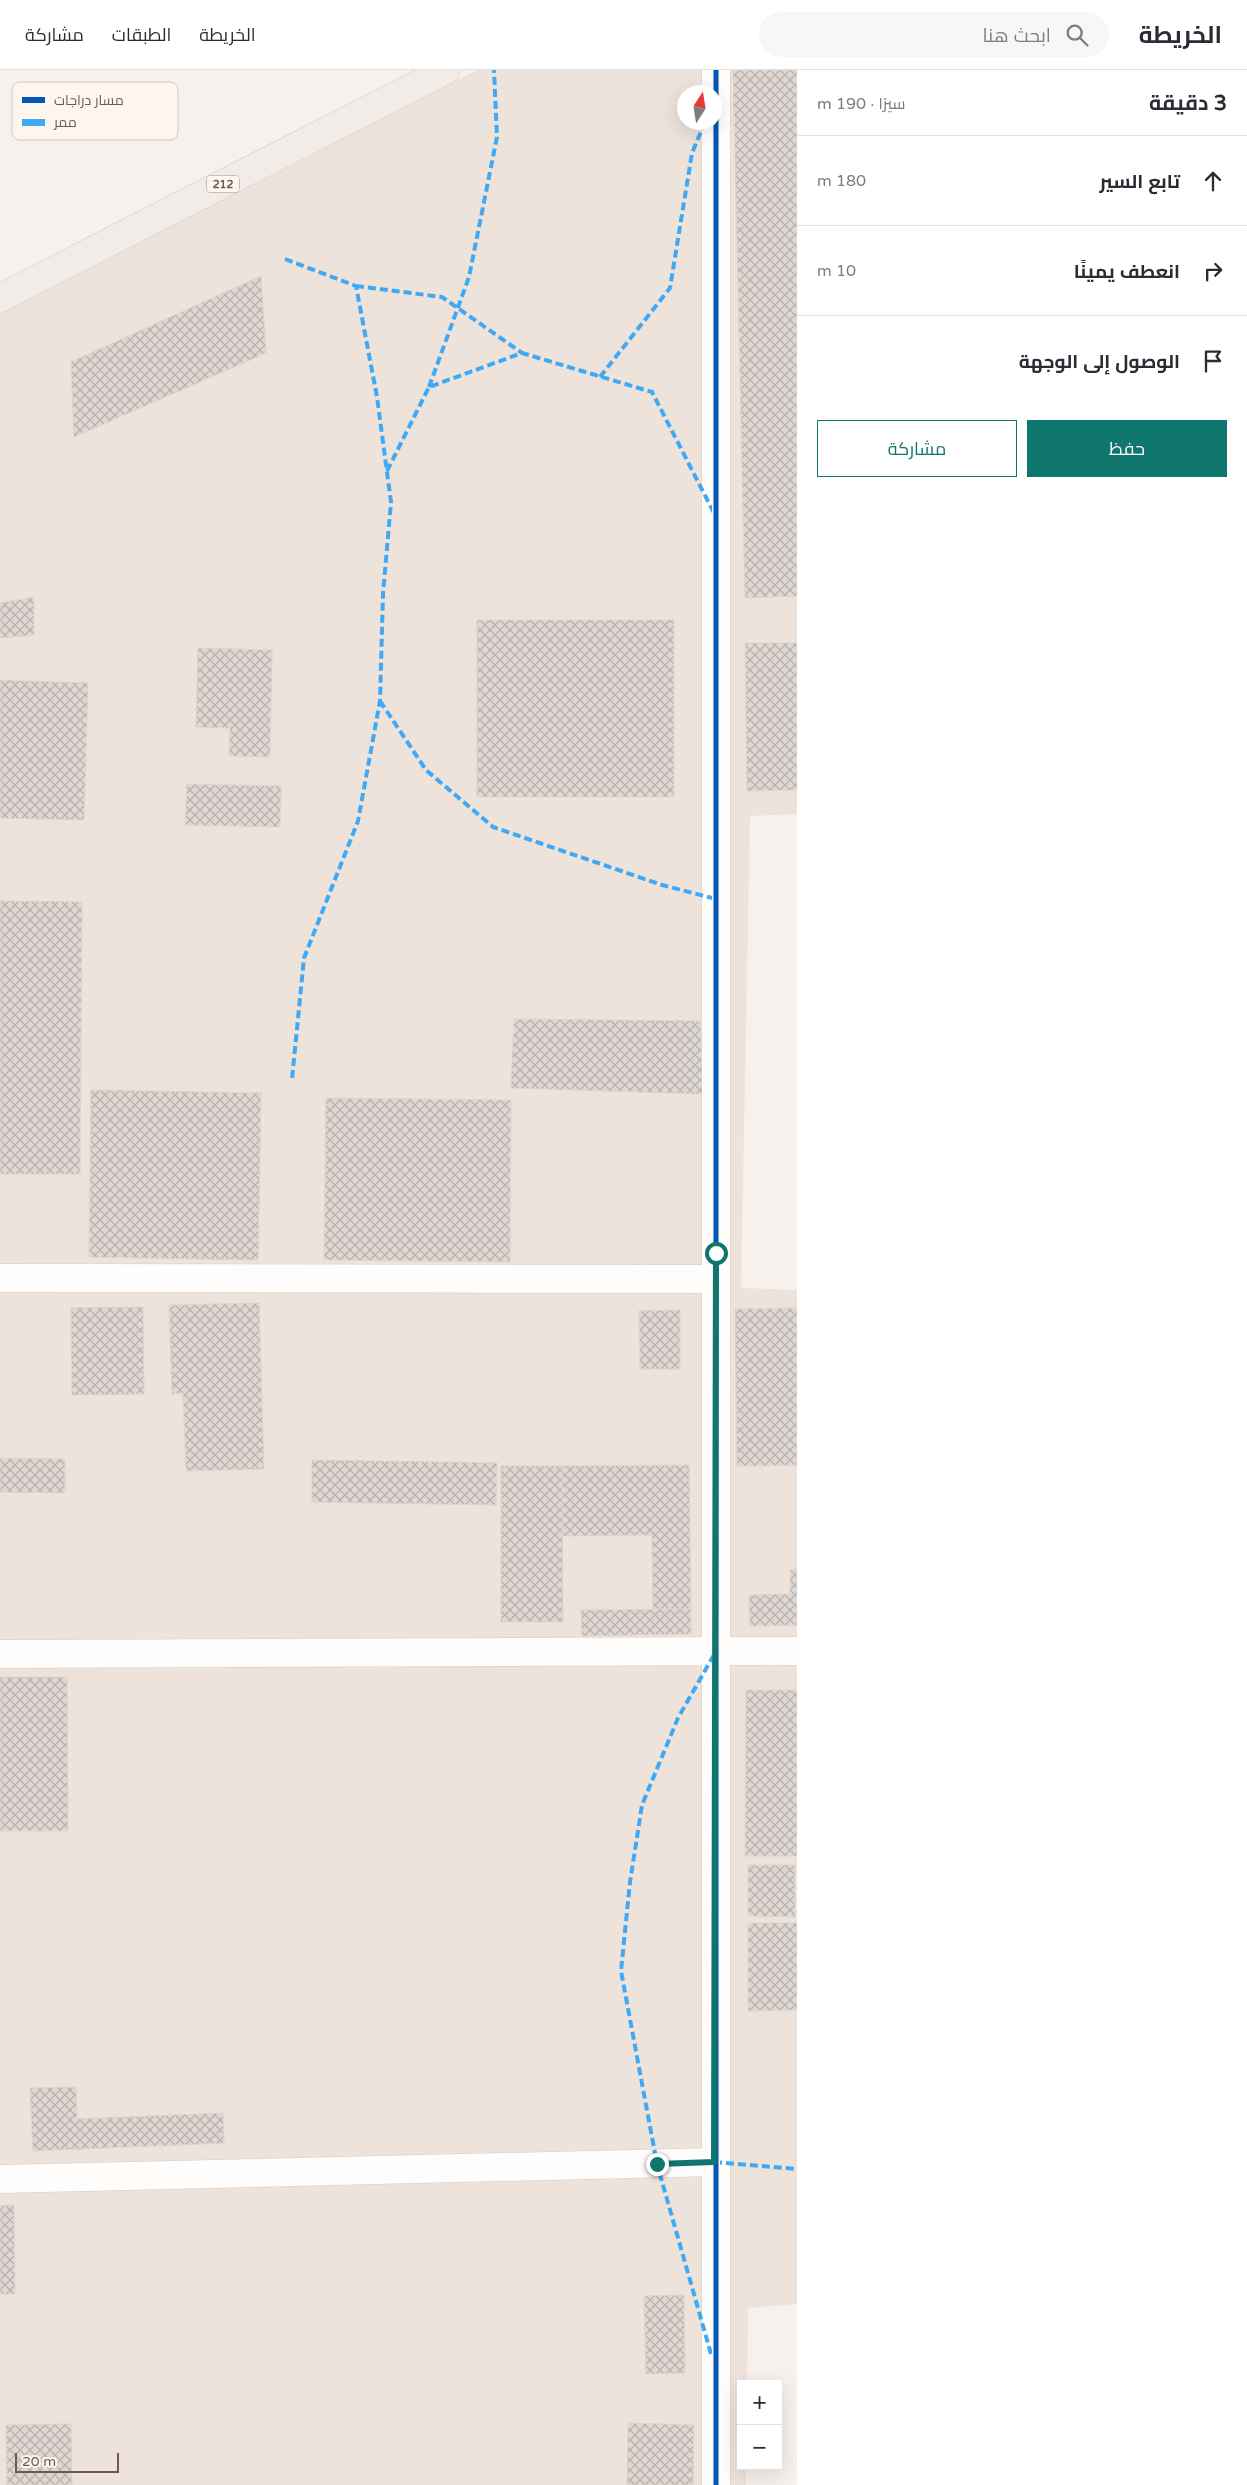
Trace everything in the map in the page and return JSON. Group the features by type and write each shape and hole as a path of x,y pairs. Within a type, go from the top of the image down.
{"main road":[{"name":"212","path":"0,298 446,70"}],"street":[{"path":"716,70 716,1651 714,2162 716,2485"},
{"path":"0,1278 716,1279"},
{"path":"0,1654 797,1651"},
{"path":"0,2180 714,2162"}],"shaded area":[{"path":"478,70 797,70 797,814 750,816 741,1288 797,1290 797,2304 748,2308 747,2380 737,2380 737,2470 746,2470 746,2485 0,2485 0,295"}],"building":[{"path":"733,70 797,70 797,596 745,598"},
{"path":"261,276 266,353 74,437 71,362"},
{"path":"34,597 34,635 0,638 0,603"},
{"path":"477,620 674,620 674,797 477,797"},
{"path":"745,643 797,643 797,790 747,791"},
{"path":"198,648 272,650 270,757 229,756 230,728 196,727"},
{"path":"0,680 88,683 84,820 0,818"},
{"path":"187,784 281,786 280,827 185,825"},
{"path":"0,901 82,902 80,1174 0,1174"},
{"path":"514,1019 700,1021 703,1094 511,1088"},
{"path":"91,1090 261,1093 258,1260 89,1257"},
{"path":"326,1098 511,1100 510,1262 324,1260"},
{"path":"259,1303 264,1469 186,1471 183,1393 172,1394 169,1305"},
{"path":"143,1307 144,1394 72,1395 71,1308"},
{"path":"797,1308 797,1465 737,1466 735,1309"},
{"path":"680,1310 680,1369 640,1369 639,1311"},
{"path":"0,1458 65,1459 65,1493 0,1492"},
{"path":"312,1460 497,1463 496,1505 312,1502"},
{"path":"689,1465 691,1609 653,1609 652,1535 563,1536 562,1466"},
{"path":"501,1466 562,1466 563,1622 501,1622"},
{"path":"797,1569 797,1625 750,1626 749,1595 790,1594 790,1570"},
{"path":"691,1609 691,1634 582,1636 581,1610"},
{"path":"0,1677 67,1677 68,1831 0,1831"},
{"path":"746,1690 797,1690 797,1856 745,1856"},
{"path":"748,1865 795,1865 795,1917 748,1916"},
{"path":"748,1923 797,1923 797,2010 748,2011"},
{"path":"76,2087 77,2119 223,2113 224,2143 33,2151 30,2088"},
{"path":"14,2205 15,2294 0,2294 0,2206"},
{"path":"684,2295 685,2373 646,2374 644,2296"},
{"path":"628,2423 694,2425 693,2485 627,2485"},
{"path":"71,2424 72,2485 7,2485 6,2425"}],"marked path":[{"path":"429,387 469,277 497,137 494,70"},
{"path":"600,377 670,288 692,153 702,130"},
{"path":"285,259 356,286 377,397 391,502 383,594 380,701 358,821 304,958 292,1079"},
{"path":"356,286 442,297 522,353"},
{"path":"387,471 429,387 522,353 652,392 714,513"},
{"path":"380,701 426,770 493,827 662,885 716,899"},
{"path":"711,2354 657,2164 621,1971 630,1882 642,1805 678,1718 715,1653"},
{"path":"714,2162 797,2169"}],"cycle path":[{"path":"716,70 716,2485"}],"route":[{"path":"657,2164 714,2162 716,1253"}]}
